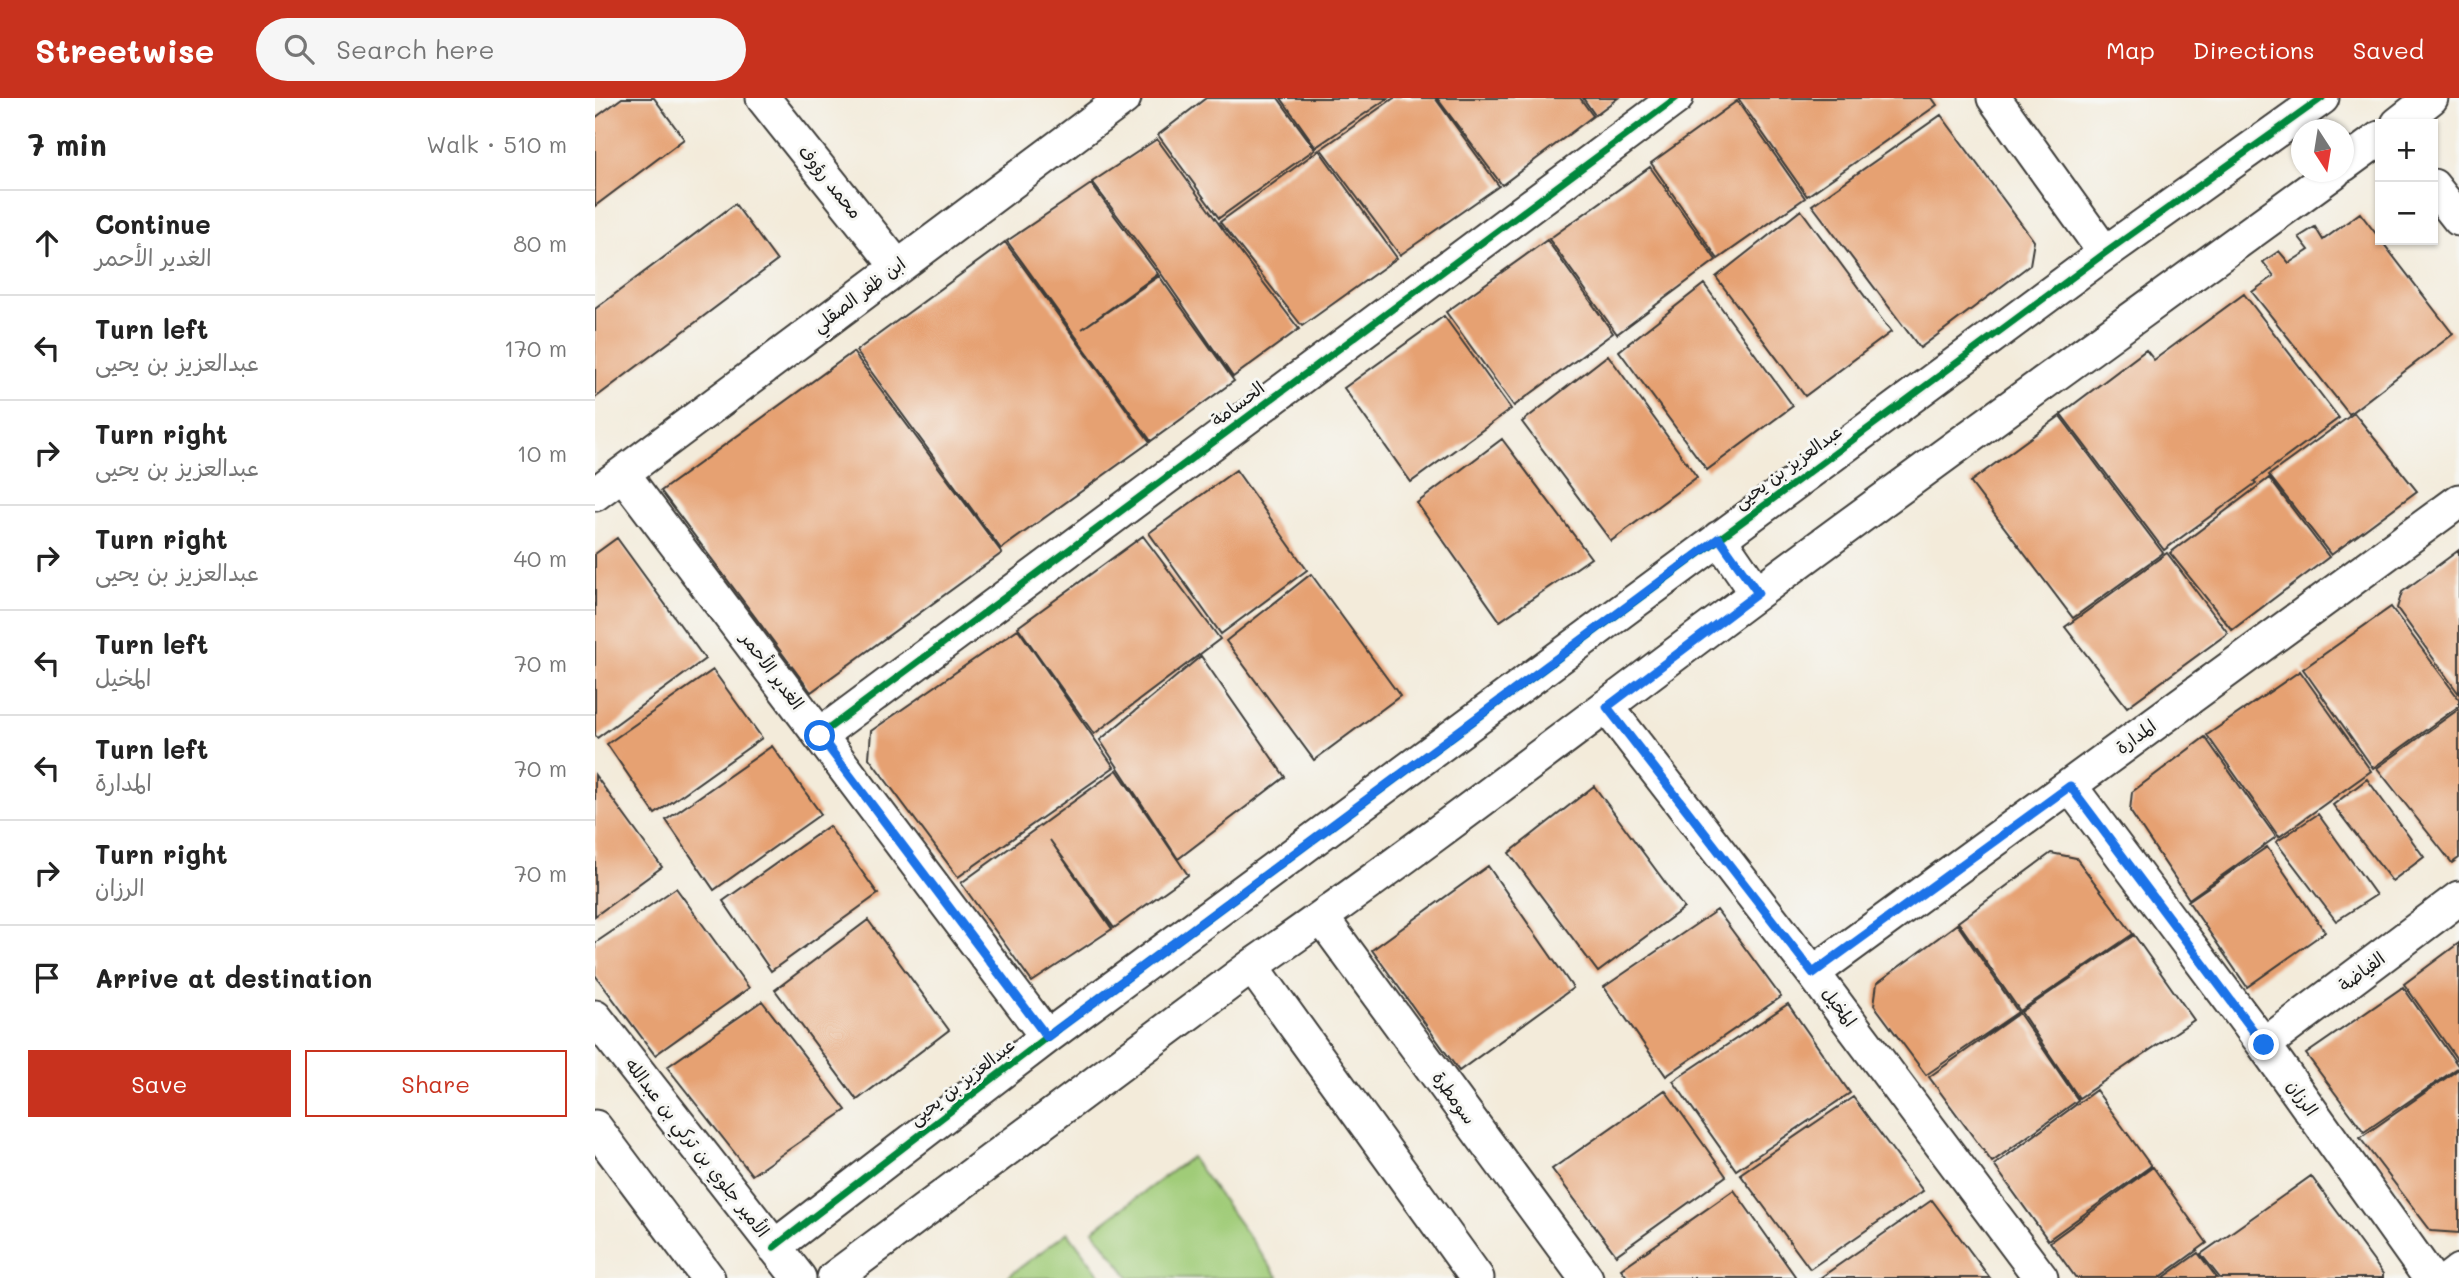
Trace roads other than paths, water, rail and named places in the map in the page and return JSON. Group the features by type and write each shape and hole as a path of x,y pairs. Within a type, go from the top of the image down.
{"street":[{"name":"محمد رؤوف","path":"763,98 897,266"},
{"name":"ابن ظفر الصقلي","path":"595,494 1123,98"},
{"name":"الحسامة","path":"820,736 1676,98"},
{"path":"1994,98 2105,253"},
{"name":"عبدالعزيز بن يحيى","path":"774,1247 1047,1037 1719,538 2105,253 2322,98"},
{"path":"2404,119 2431,98"},
{"path":"2354,157 2375,142"},
{"path":"834,1278 1758,593 2321,182"},
{"path":"2438,192 2459,219"},
{"name":"الغدير الأحمر","path":"623,474 1047,1037"},
{"name":"المدارة","path":"1813,973 2459,501"},
{"path":"1719,538 1758,593"},
{"name":"المخيل","path":"1607,707 1813,973 2041,1278"},
{"name":"الرزان","path":"2070,786 2264,1045 2430,1278"},
{"name":"الفياضة","path":"2264,1045 2459,898"},
{"name":"سومطرة","path":"1322,918 1586,1278"},
{"path":"1252,966 1478,1278"},
{"name":"الأمير جلوي بن تركي بن عبدالله","path":"595,1017 798,1278"},
{"path":"595,1127 708,1278"},
{"path":"2450,1278 2459,1271"}]}
